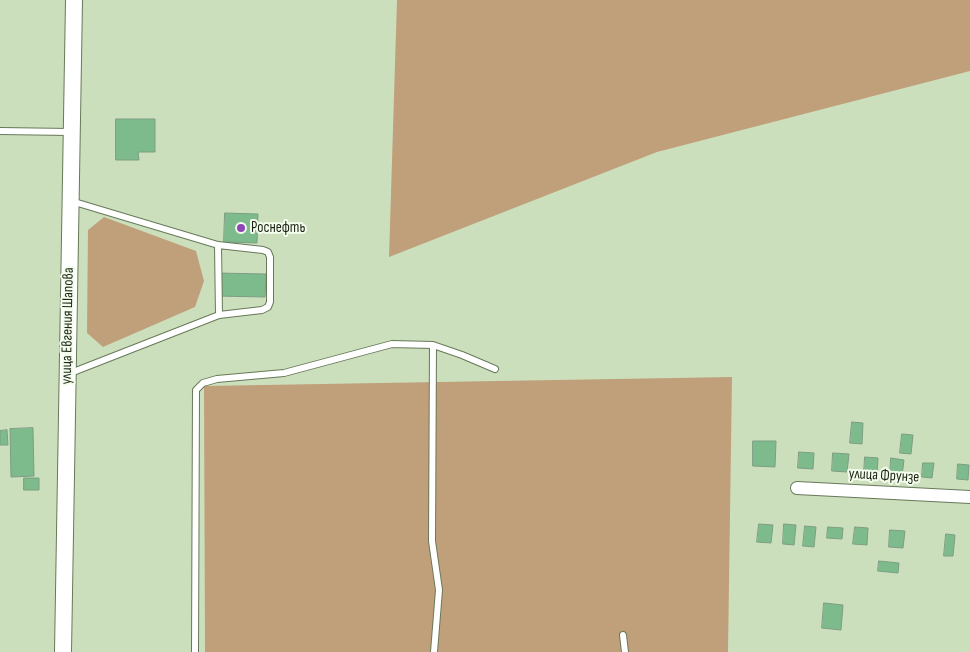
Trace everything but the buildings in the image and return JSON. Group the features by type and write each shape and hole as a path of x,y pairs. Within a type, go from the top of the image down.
{"street":[{"name":"улица Евгения Шапова","path":"63,652 74,0"},
{"name":"улица Фрунзе","path":"796,488 970,497"}],"lane":[{"path":"0,131 72,132"},
{"path":"67,374 219,315 262,310 268,307 270,302 270,257 268,252 218,245 70,201"},
{"path":"218,245 219,315"},
{"path":"195,652 196,390 203,382 284,373 392,344 433,346 462,355 495,369"},
{"path":"433,346 432,542 439,590 434,652"},
{"path":"623,634 624,652"}],"shaded area":[{"path":"397,0 970,0 970,71 657,152 389,257"},
{"path":"104,217 196,251 204,281 195,307 103,347 87,333 88,230"},
{"path":"732,377 728,652 205,652 204,386"}],"place":[{"name":"Роснефть","path":"241,228"}]}
